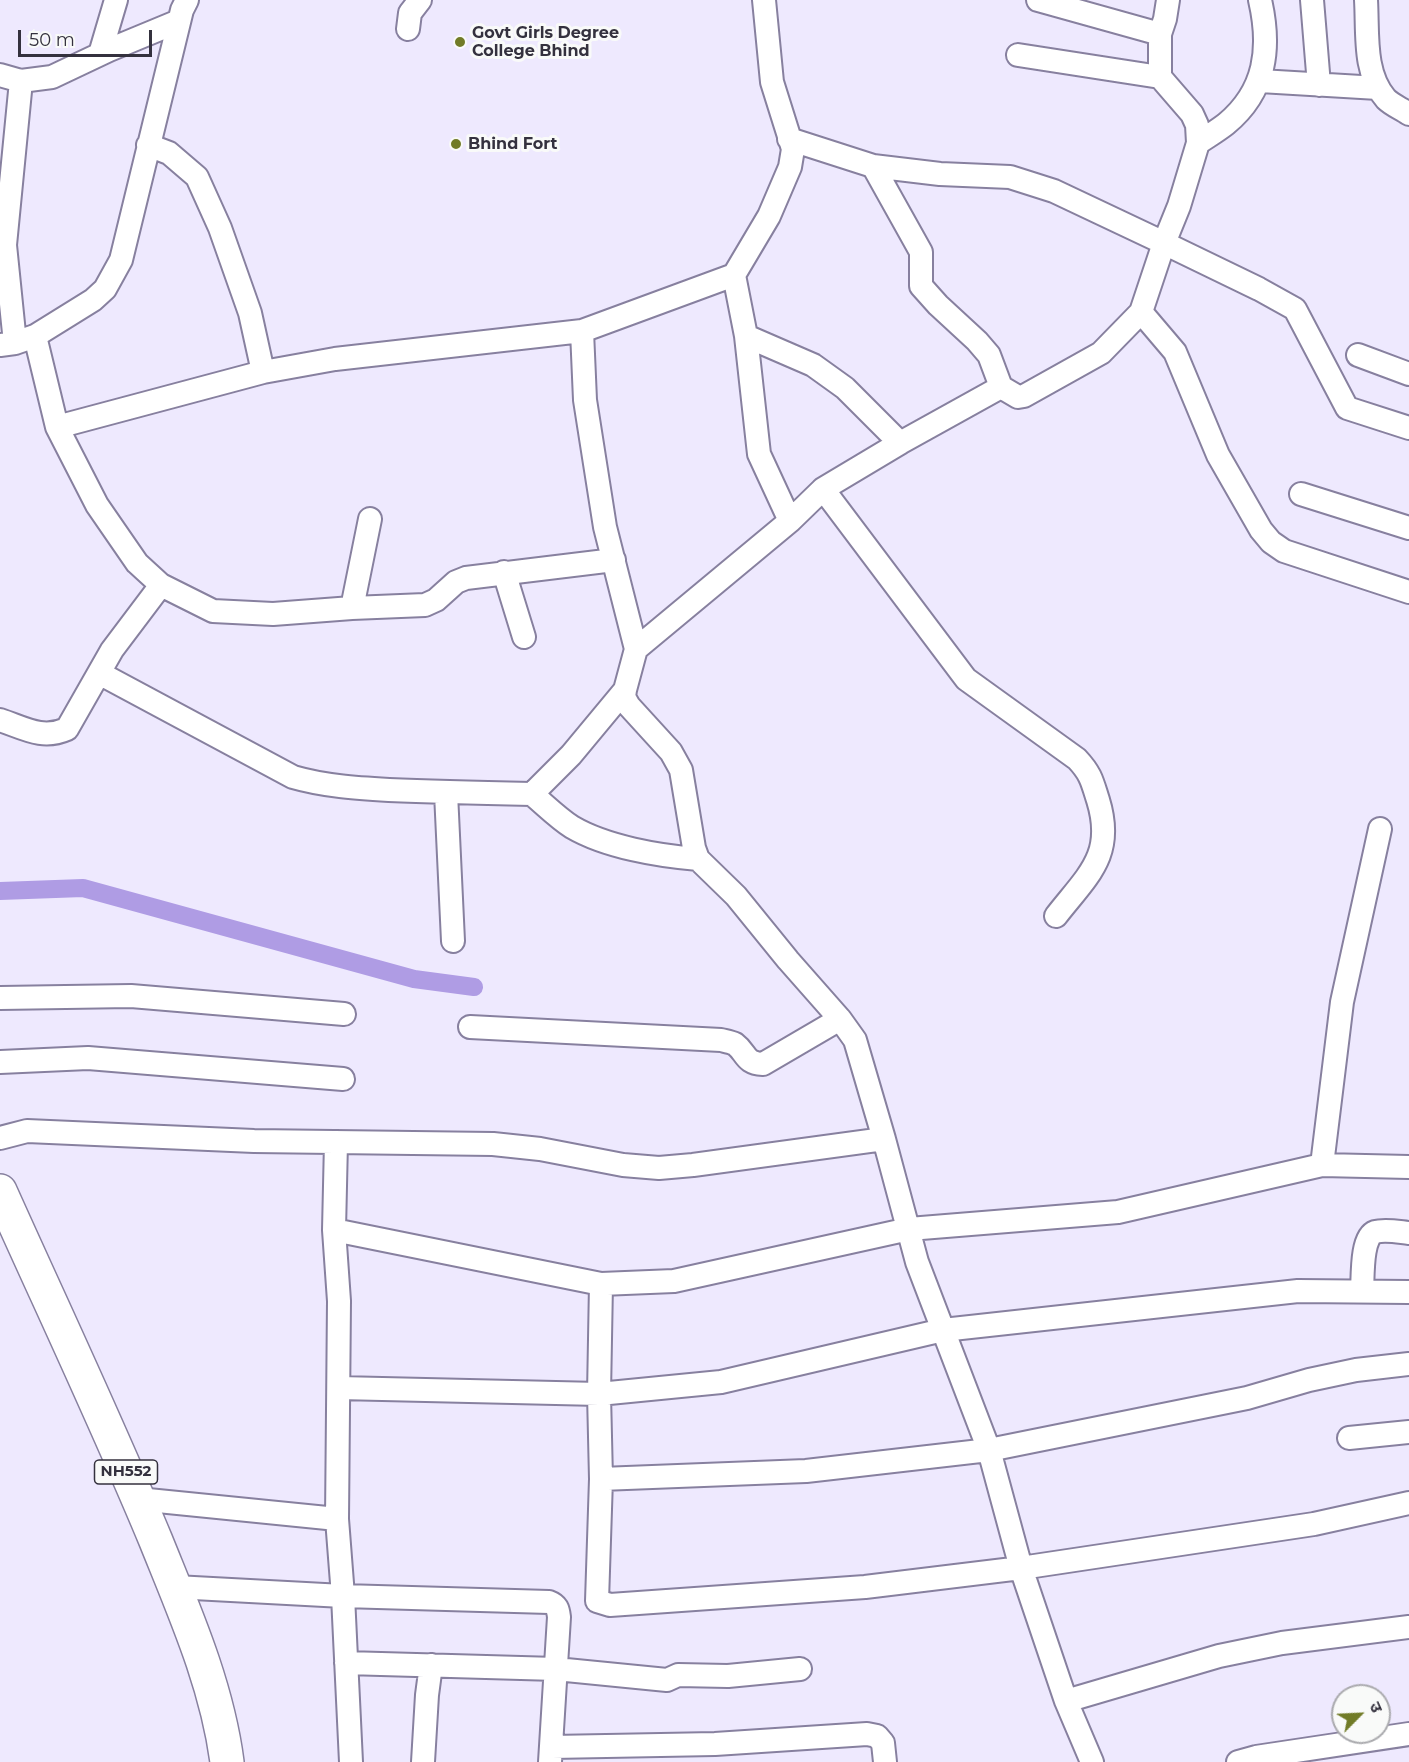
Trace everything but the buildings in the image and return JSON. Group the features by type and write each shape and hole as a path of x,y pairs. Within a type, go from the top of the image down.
{"highway":[{"name":"NH552","path":"0,1191 175,1587 210,1682 223,1733 227,1762"}],"street":[{"path":"100,54 116,0"},
{"path":"17,341 93,300 105,289 121,260 179,21 187,0"},
{"path":"408,29 410,13 420,0"},
{"path":"57,427 263,372 335,359 582,331 734,275 769,216 790,167 793,149 772,82 764,0"},
{"path":"1038,0 1160,34"},
{"path":"873,166 921,252 921,286 989,355 1001,387 1018,397 1024,396 1081,366 1101,353 1141,312 1179,206 1198,143 1197,125 1192,114 1160,76 1160,34 1166,19 1168,0"},
{"path":"1198,143 1226,125 1242,108 1260,81 1266,49 1260,0"},
{"path":"1312,0 1319,85"},
{"path":"1366,0 1370,68 1378,88 1388,101 1406,113"},
{"path":"179,21 52,77 11,78 4,245 17,341 97,505 137,564 161,585 213,611 273,614 425,605 436,600 456,582 466,578 614,560"},
{"path":"1018,55 1160,76"},
{"path":"1260,81 1378,88"},
{"path":"789,139 873,166 940,174 1010,177 1054,191 1259,289 1295,309 1347,408 1409,428"},
{"path":"148,145 169,153 196,177 220,228 250,313 263,372"},
{"path":"734,275 746,336 759,454 790,521"},
{"path":"1141,312 1175,352 1218,455 1239,494 1271,542 1284,551 1409,592"},
{"path":"582,331 585,400 605,527 636,649 624,697 629,706 671,752 681,770 693,848 698,859 736,896 840,1019 855,1040 917,1262 989,1450 1021,1568 1066,1701 1092,1762"},
{"path":"746,336 813,365 845,388 900,443"},
{"path":"1358,355 1409,374"},
{"path":"636,649 790,521 823,489 1001,387"},
{"path":"823,489 966,679 1077,759 1089,772 1103,818 1104,838 1096,863 1056,916"},
{"path":"1301,494 1409,528"},
{"path":"352,608 370,519"},
{"path":"504,572 525,637"},
{"path":"0,720 44,735 54,735 67,729 112,650 161,585"},
{"path":"99,673 293,777 314,783 344,787 446,793 532,794 571,826 606,842 698,859"},
{"path":"532,794 571,755 625,690"},
{"path":"446,793 453,941"},
{"path":"1322,1165 1342,1002 1380,829"},
{"path":"0,998 131,996 344,1014"},
{"path":"470,1027 721,1040 736,1045 748,1060 755,1064 762,1064 840,1019"},
{"path":"0,1062 88,1058 343,1079"},
{"path":"0,1138 27,1131 254,1141 494,1144 540,1149 622,1165 658,1168 693,1166 884,1139"},
{"path":"336,1142 334,1230 339,1301 337,1519 344,1596 351,1762"},
{"path":"334,1230 601,1284 674,1281 909,1229 1118,1212 1322,1165 1409,1167"},
{"path":"1362,1291 1366,1241 1371,1234 1378,1231 1409,1233"},
{"path":"601,1284 599,1394 601,1479 597,1601 610,1605 865,1587 1021,1568 1314,1524 1409,1503"},
{"path":"339,1388 599,1394 721,1382 943,1330 1298,1291 1409,1292"},
{"path":"601,1479 806,1471 989,1450 1247,1398 1309,1380 1356,1370 1409,1364"},
{"path":"1349,1438 1409,1432"},
{"path":"138,1500 337,1519"},
{"path":"175,1587 344,1596 549,1602 557,1608 559,1617 551,1754 867,1734 877,1736 883,1743 885,1762"},
{"path":"1066,1701 1219,1656 1282,1643 1409,1627"},
{"path":"346,1663 556,1669 668,1680 678,1675 728,1676 800,1669"},
{"path":"423,1762 431,1665"},
{"path":"1238,1762 1267,1755 1409,1734"}],"waterway":[{"path":"0,891 83,888 414,979 474,987"}],"place":[{"name":"Govt Girls Degree College Bhind","path":"460,42"},
{"name":"Bhind Fort","path":"456,144"}]}
